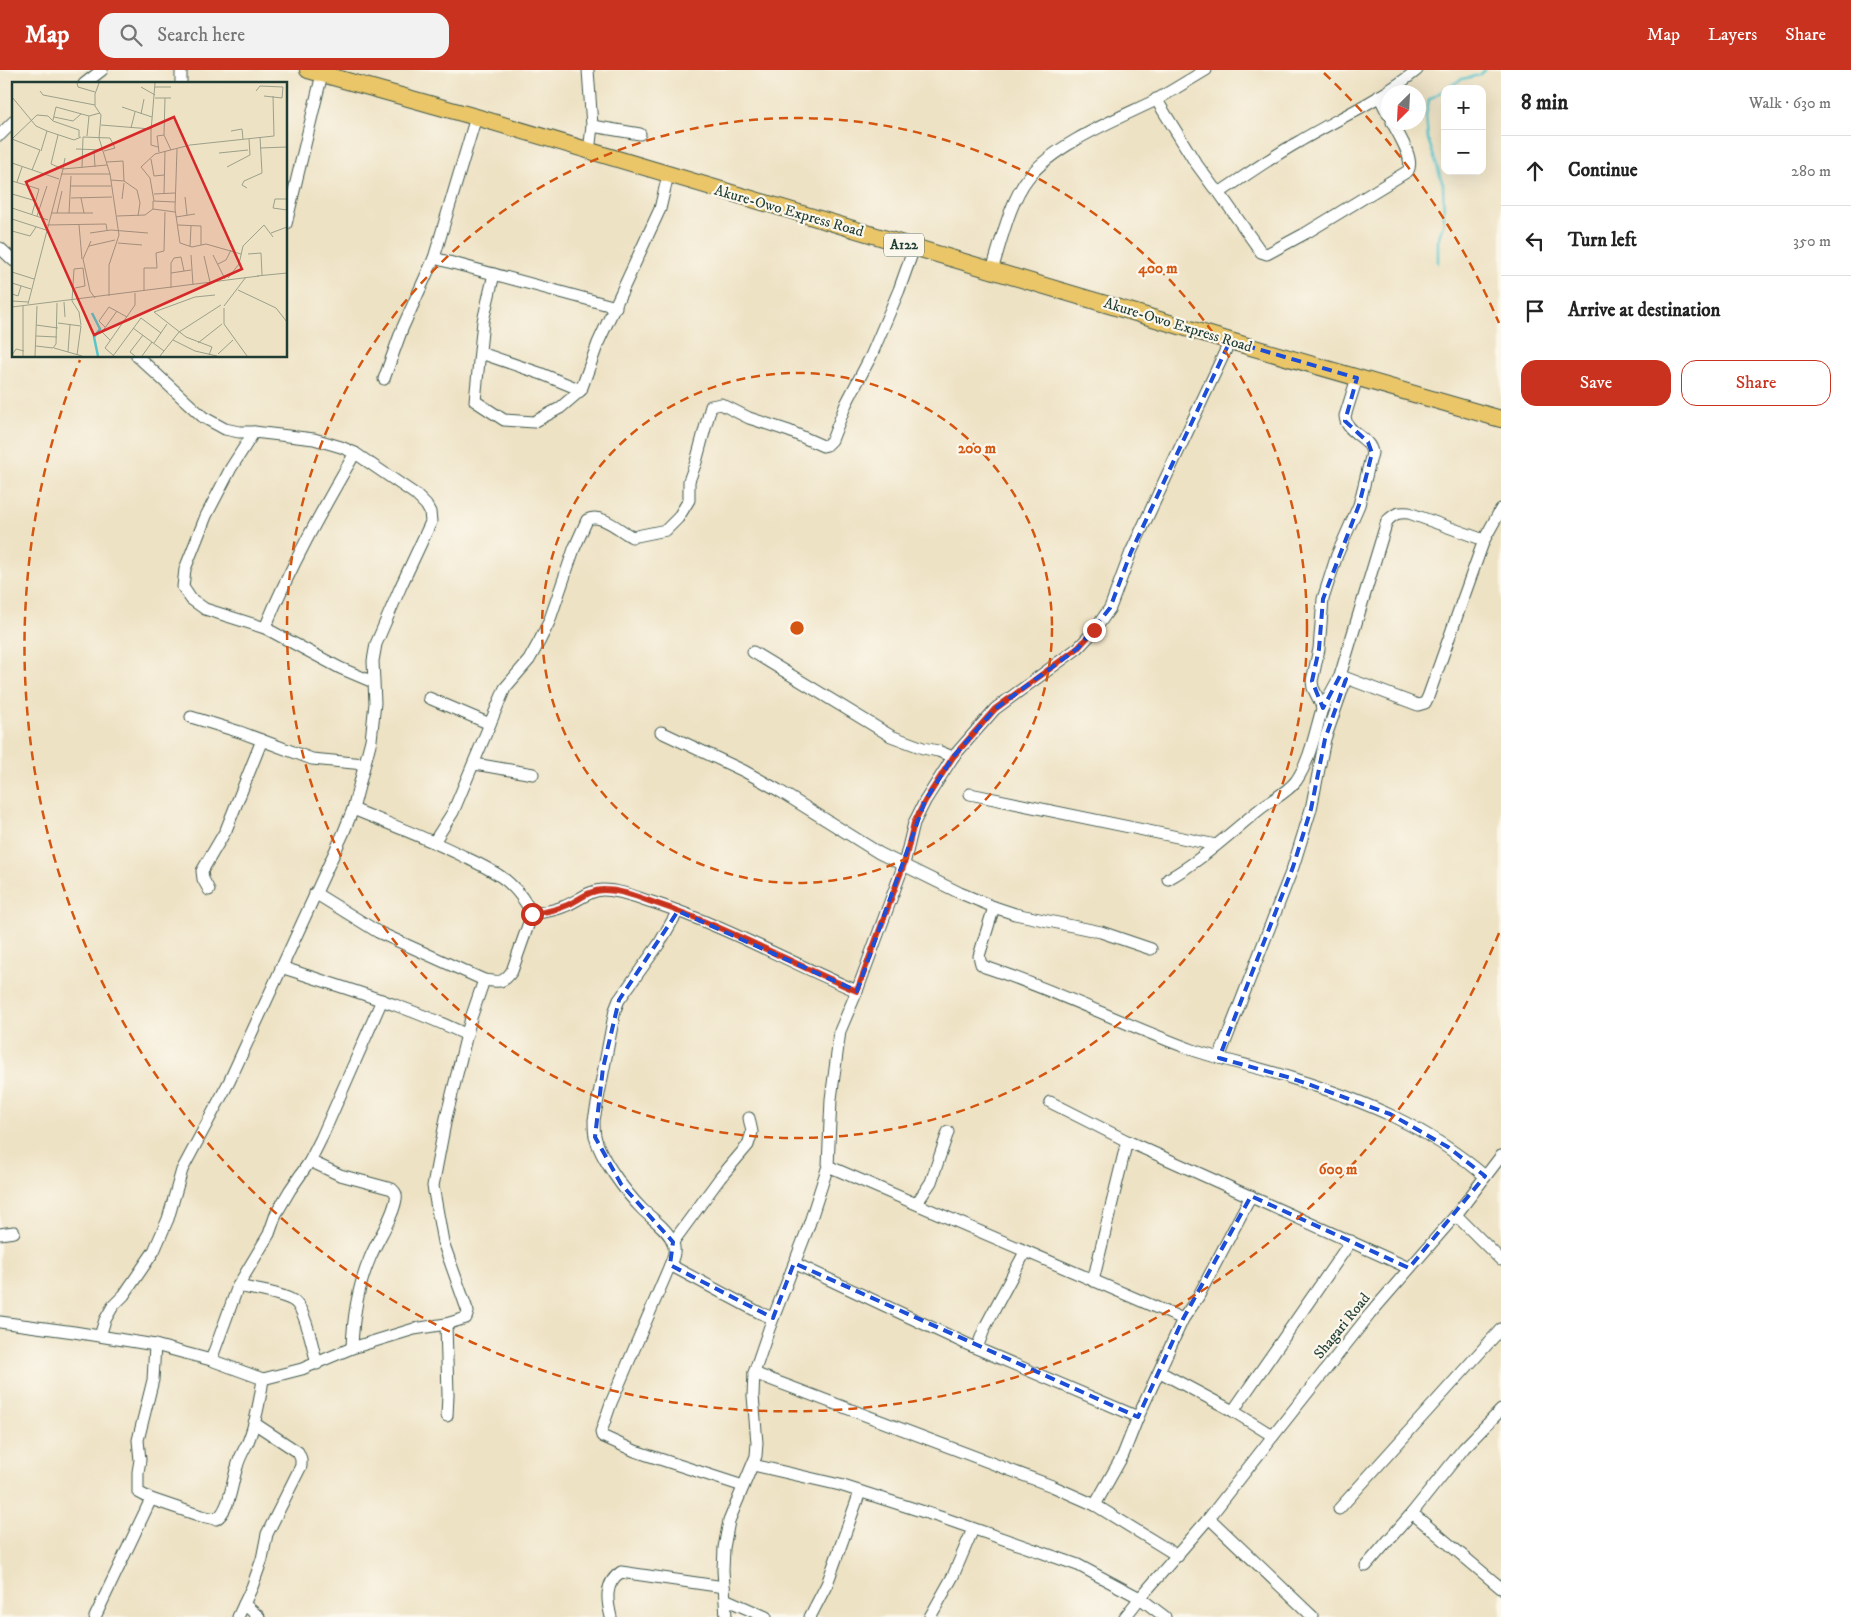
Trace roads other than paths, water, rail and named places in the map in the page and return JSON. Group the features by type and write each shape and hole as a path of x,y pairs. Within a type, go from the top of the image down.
{"highway":[{"name":"Akure-Owo Express Road","path":"315,72 1501,419"}],"street":[{"path":"87,82 102,70"},
{"path":"588,70 592,126 589,152"},
{"path":"992,270 1016,201 1027,180 1041,164 1070,144 1156,99 1206,70"},
{"path":"1218,191 1222,191 1299,142 1349,115 1404,81 1417,70"},
{"path":"288,214 315,72"},
{"path":"1379,96 1381,100"},
{"path":"1156,99 1195,162 1261,252 1267,254 1306,233 1408,171 1409,156 1396,130"},
{"path":"384,379 402,329 434,258 476,118"},
{"path":"0,135 12,123"},
{"path":"592,126 640,134"},
{"path":"494,274 483,321 474,401 504,420 534,422 560,408 582,390 598,343 660,209 668,175"},
{"path":"0,248 12,259"},
{"path":"434,842 453,812 475,764 505,688 529,660 540,642 574,549 588,520 596,517 604,520 632,537 666,530 678,518 690,498 690,482 710,406 721,404 749,418 789,431 823,446 831,442 846,404 871,356 896,298 914,248"},
{"path":"434,258 616,307"},
{"path":"726,1617 724,1548 729,1521 753,1465 758,1443 753,1396 754,1373 808,1228 828,1166 831,1099 840,1031 857,991 904,864 914,823 925,801 953,757 995,709 1078,648 1110,608 1131,552 1230,341"},
{"path":"480,353 582,390"},
{"path":"100,1336 112,1306 124,1294 154,1250 168,1219 182,1170 229,1082 332,859 352,809 371,740 375,704 372,661 376,644 400,586 431,522 430,512 416,494 355,454 341,447 314,440 225,429 212,423 184,400 139,358"},
{"path":"1322,709 1312,681 1319,649 1323,599 1337,556 1359,505 1372,453 1368,442 1348,427 1345,421 1356,378"},
{"path":"254,432 231,468 206,516 185,569 183,587 191,599 205,609 265,628 340,668 372,682"},
{"path":"265,628 281,587 355,454"},
{"path":"1343,677 1418,704 1425,703 1484,540 1501,509"},
{"path":"1219,1058 1293,867 1311,809 1325,739 1388,521 1398,512 1409,513 1484,540"},
{"path":"753,652 891,736 924,748 938,750 953,757"},
{"path":"1168,879 1191,866 1296,781 1309,752 1322,709 1343,677"},
{"path":"429,698 490,724"},
{"path":"191,717 262,740 312,760 364,764"},
{"path":"662,732 752,776 879,853 960,893 994,907 1038,920 1101,932 1151,949"},
{"path":"209,890 202,871 226,830 262,740"},
{"path":"475,764 533,774"},
{"path":"970,794 1216,845"},
{"path":"315,893 378,932 484,980 498,982 506,979 516,960 532,914 524,899 508,882 492,871 434,842 352,809"},
{"path":"532,914 555,910 585,895 601,890 634,896 728,931 857,991"},
{"path":"994,907 978,956 981,964 985,967 1032,983 1164,1039 1219,1058 1290,1078 1390,1114 1448,1147 1485,1176"},
{"path":"678,911 614,1010 594,1120 595,1137 604,1158 621,1184 673,1242 674,1251 670,1265 611,1403 601,1432 605,1439 635,1451 743,1486"},
{"path":"281,967 382,1000 467,1035"},
{"path":"0,1322 155,1345 210,1360 263,1379 302,1369 352,1348 414,1329 446,1324 466,1318 468,1315 443,1242 434,1186 446,1118 467,1035 484,980"},
{"path":"210,1360 238,1286 264,1242 276,1214 310,1161 382,1000"},
{"path":"1050,1102 1127,1141 1409,1268"},
{"path":"673,1242 714,1185 748,1145 752,1132 749,1118"},
{"path":"917,1203 931,1182 948,1132"},
{"path":"1093,1281 1127,1141"},
{"name":"Shagari Road","path":"1125,1617 1209,1518 1409,1268 1456,1215 1501,1156"},
{"path":"310,1161 340,1176 392,1188 396,1193 393,1208 369,1259 353,1324 352,1348"},
{"path":"828,1166 1183,1319"},
{"path":"1095,1505 1122,1455 1183,1319 1198,1297 1251,1196"},
{"path":"1456,1215 1501,1260"},
{"path":"0,1234 14,1232"},
{"path":"1233,1411 1351,1241"},
{"path":"977,1348 985,1327 1025,1252"},
{"path":"794,1263 977,1348 1138,1417"},
{"path":"670,1265 760,1313 773,1318"},
{"path":"238,1286 286,1297 299,1306 317,1364"},
{"path":"446,1324 447,1416"},
{"path":"1339,1509 1501,1329"},
{"path":"155,1345 153,1380 138,1440 140,1460 138,1492 151,1499 200,1516 216,1519 221,1516 225,1509 237,1466 254,1423 263,1379"},
{"path":"1160,1372 1233,1411 1273,1436"},
{"path":"754,1373 1052,1486 1095,1505 1178,1556"},
{"path":"1366,1566 1412,1513 1464,1448 1496,1425 1501,1410"},
{"path":"238,1617 262,1559 267,1534 301,1466 298,1452 254,1423"},
{"path":"753,1465 783,1471 860,1492 946,1519 1078,1565 1140,1598 1166,1617"},
{"path":"810,1617 826,1584 860,1492"},
{"path":"95,1617 151,1499"},
{"path":"1412,1513 1501,1588"},
{"path":"1209,1518 1313,1617"},
{"path":"930,1617 953,1576 973,1529"},
{"path":"611,1617 607,1594 612,1580 621,1572 725,1593 766,1617"},
{"path":"244,1604 259,1617"}],"waterway":[{"path":"1452,85 1462,79 1480,75 1485,70"},
{"path":"1438,263 1438,240 1444,222 1443,184 1428,139 1426,116 1429,100 1441,92"}]}
